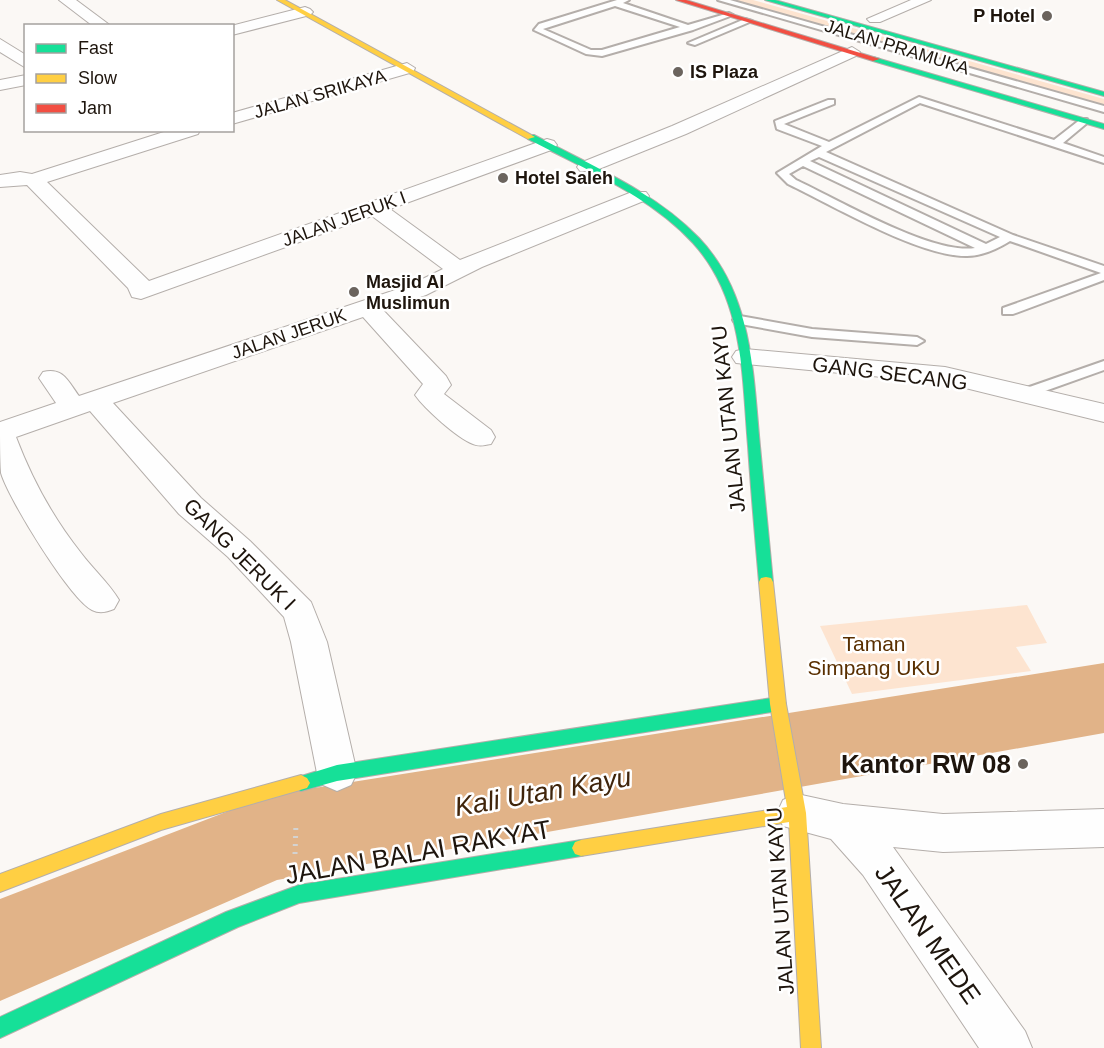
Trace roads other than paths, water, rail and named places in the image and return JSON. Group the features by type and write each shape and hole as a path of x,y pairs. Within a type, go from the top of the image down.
{"street":[{"path":"66,0 101,24"},
{"name":"JALAN UTAN KAYU","path":"280,0 639,196 681,227 713,258 730,291 740,320 745,357 778,704 797,813 811,1048"},
{"name":"JALAN PRAMUKA","path":"679,0 1104,127"},
{"name":"JALAN PRAMUKA","path":"704,0 1104,116"},
{"name":"JALAN PRAMUKA","path":"768,0 1104,94"},
{"name":"JALAN PRAMUKA","path":"804,0 1104,82"},
{"path":"874,19 924,0"},
{"path":"234,30 305,12"},
{"path":"0,44 24,62"},
{"path":"587,168 679,130 852,52"},
{"name":"JALAN SRIKAYA","path":"234,118 407,68"},
{"path":"0,85 24,80"},
{"path":"133,132 146,144"},
{"path":"0,181 20,178 33,180 185,132"},
{"name":"JALAN JERUK I","path":"33,180 75,226 113,257 140,286 141,292 376,209 547,145"},
{"name":"JALAN JERUK","path":"0,433 418,290 446,278 458,269 639,196"},
{"path":"376,209 458,269"},
{"path":"367,307 436,382 437,385 429,395 432,399 481,437"},
{"name":"GANG SECANG","path":"745,357 945,375 1104,414"},
{"name":"GANG JERUK I","path":"52,378 83,403 190,506 239,549 299,611 309,642 336,773"},
{"path":"0,433 6,453 42,522 80,576 102,600"},
{"path":"0,883 161,822 336,773 778,704"},
{"path":"797,813 843,823 943,833 1104,828"},
{"name":"JALAN BALAI RAKYAT","path":"0,1028 233,919 298,894 797,813"},
{"name":"JALAN MEDE","path":"843,823 878,861 1008,1048"}],"lane":[{"path":"625,0 542,26 538,30 595,54 616,51 729,15"},
{"path":"722,0 1104,109"},
{"path":"753,0 1104,99"},
{"path":"615,3 690,28"},
{"path":"692,43 748,21"},
{"path":"1009,237 986,249 965,253 927,244 785,177 782,173 916,101 924,100 1104,160"},
{"path":"831,102 778,123 780,127 824,149 1009,237 1104,270"},
{"path":"1055,144 1084,121"},
{"path":"803,162 986,249"},
{"path":"1008,311 1104,276"},
{"path":"740,320 812,333 917,340"},
{"path":"1023,394 1104,365"}],"waterway":[{"name":"Kali Utan Kayu","path":"0,950 270,838 1104,698"}],"place":[{"name":"P Hotel","path":"1047,16"},
{"name":"IS Plaza","path":"678,72"},
{"name":"Hotel Saleh","path":"503,178"},
{"name":"Masjid Al Muslimun","path":"354,292"},
{"name":"Kantor RW 08","path":"1023,764"}],"park label":[{"name":"Taman Simpang UKU","path":"874,655"}]}
